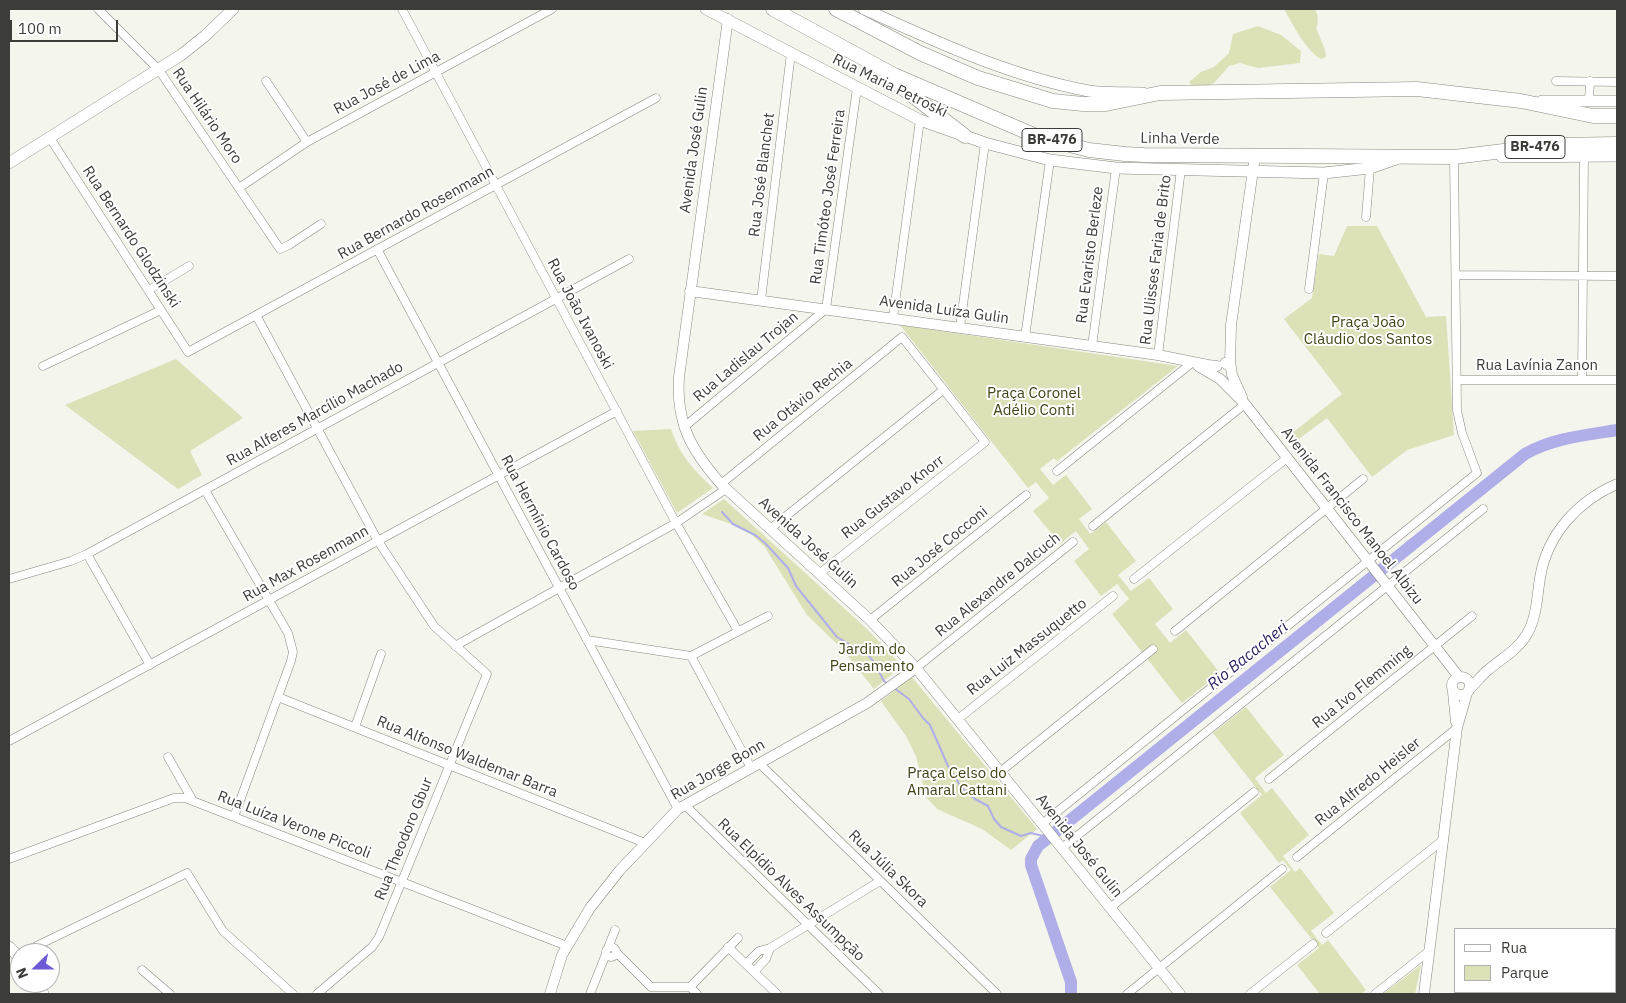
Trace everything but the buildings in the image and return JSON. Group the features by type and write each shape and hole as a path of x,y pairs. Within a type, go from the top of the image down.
{"highway":[{"name":"Linha Verde","path":"773,9 894,75 1036,136 1089,150 1125,154 1454,158 1553,145 1617,144"},
{"path":"836,9 920,53 978,78 1053,101 1106,104 1160,94 1417,89 1521,101 1593,116 1617,116"},
{"path":"864,59 964,136"}],"main road":[{"path":"9,163 159,70 194,46 233,9"},
{"name":"Rua Maria Petroski","path":"706,9 920,120 985,143 1050,160 1116,168 1324,173 1370,168 1400,157"},
{"path":"864,9 959,52 1045,80 1091,91 1160,94"},
{"path":"1521,101 1617,101"},
{"path":"1454,158 1617,156"}],"street":[{"name":"Rua Hilário Moro","path":"98,9 159,70 280,249 321,224"},
{"path":"218,24 240,9"},
{"name":"Rua João Ivanoski","path":"402,9 676,523 738,631"},
{"name":"Rua José de Lima","path":"239,188 307,142 552,9"},
{"name":"Avenida José Gulin","path":"728,20 678,387 678,406 684,427 702,461 723,486 870,620 916,668 1180,994"},
{"name":"Rua José Blanchet","path":"761,300 791,53"},
{"path":"266,80 307,142"},
{"path":"1556,81 1617,82"},
{"path":"1590,82 1590,101"},
{"name":"Rua Timóteo José Ferreira","path":"826,309 857,88"},
{"name":"Rua Bernardo Rosenmann","path":"188,352 656,98"},
{"path":"893,318 920,120"},
{"name":"Rua Bernardo Glodzinski","path":"50,138 188,352"},
{"path":"960,328 985,143"},
{"name":"Avenida Francisco Manoel Albizu","path":"1245,404 1225,367 1255,156"},
{"path":"1582,380 1584,156"},
{"path":"1044,826 1476,473 1459,421 1454,158"},
{"path":"1026,336 1050,160"},
{"name":"Rua Evaristo Berleze","path":"1092,346 1116,168"},
{"path":"1366,217 1370,168"},
{"name":"Rua Ulisses Faria de Brito","path":"1158,355 1181,169"},
{"path":"1309,289 1324,173"},
{"name":"Rua Hermínio Cardoso","path":"377,249 587,640 682,807"},
{"name":"Rua Alferes Marcílio Machado","path":"9,579 71,561 87,554 629,259"},
{"path":"149,290 189,266"},
{"path":"1456,274 1617,276"},
{"name":"Avenida Luíza Gulin","path":"690,290 1026,336 1158,355 1225,367"},
{"name":"Rua Ladislau Trojan","path":"684,427 826,309"},
{"path":"43,366 161,310"},
{"path":"256,315 378,541 427,616 438,631 455,646"},
{"name":"Rua Otávio Rechia","path":"455,646 676,523 902,337 943,390"},
{"path":"1057,471 1193,362"},
{"name":"Avenida Luíza Gulin","path":"1193,362 1218,378"},
{"path":"1225,367 1228,379 1218,378 1215,371 1225,367"},
{"name":"Avenida Francisco Manoel Albizu","path":"1218,378 1245,404 1327,508 1434,646 1457,683 1468,681 1468,691"},
{"name":"Rua Lavínia Zanon","path":"1457,380 1617,380"},
{"path":"770,529 943,390"},
{"name":"Rua Gustavo Knorr","path":"819,574 985,442 943,390"},
{"path":"1093,526 1245,404"},
{"name":"Rua Max Rosenmann","path":"9,742 617,412"},
{"path":"1134,579 1287,458"},
{"path":"1175,631 1363,479"},
{"path":"1457,683 1459,695 1468,691 1488,670 1514,649 1528,633 1534,614 1542,566 1550,545 1563,525 1587,501 1617,484"},
{"path":"205,490 288,633 292,652 278,697 234,817"},
{"name":"Rua José Cocconi","path":"870,620 1026,495"},
{"path":"1060,845 1385,583 1483,509"},
{"name":"Rua Alexandre Dalcuch","path":"916,668 1073,542"},
{"path":"87,554 150,665"},
{"name":"Rua Luiz Massuquetto","path":"958,719 1113,596"},
{"path":"587,640 692,656 768,616"},
{"name":"Rua Ivo Flemming","path":"1269,779 1472,616"},
{"name":"Rua Theodoro Gbur","path":"317,994 372,947 379,937 487,674 455,646"},
{"path":"1000,772 1153,649"},
{"path":"354,727 381,654"},
{"name":"Rua Júlia Skora","path":"692,656 756,766 880,881 997,994"},
{"name":"Rua Jorge Bonn","path":"550,994 559,964 567,946 600,894 646,842 682,807 867,702 916,668"},
{"path":"1457,683 1488,670"},
{"path":"1424,994 1457,728 1457,683"},
{"path":"1457,728 1468,691"},
{"name":"Rua Alfonso Waldemar Barra","path":"278,697 646,842"},
{"name":"Rua Alfredo Heisler","path":"1297,857 1457,728"},
{"path":"168,758 193,801"},
{"path":"1110,908 1254,792"},
{"name":"Rua Luíza Verone Piccoli","path":"9,859 174,798 185,798 567,946"},
{"name":"Rua Elpídio Alves Assumpção","path":"682,807 879,994"},
{"path":"1326,933 1443,840"},
{"path":"1127,994 1282,869"},
{"path":"44,943 187,873 223,931 293,994"},
{"path":"746,964 759,951 770,948 880,881"},
{"path":"590,994 615,930"},
{"path":"607,951 612,956 616,952 650,991 690,987 738,938"},
{"path":"1250,994 1312,944"},
{"path":"728,947 777,994"},
{"path":"754,972 766,959 770,948"},
{"path":"1375,994 1429,951"},
{"path":"142,970 170,994"},
{"path":"690,987 697,994"}],"green space":[{"path":"1284,9 1315,9 1318,18 1316,28 1326,57 1321,59 1310,50"},
{"path":"1258,26 1281,35 1301,51 1300,63 1258,68 1240,63 1229,66 1214,83 1196,91 1189,82 1201,72 1214,67 1229,53 1233,34"},
{"name":"Praça João Cláudio dos Santos","path":"1347,226 1377,226 1426,317 1446,316 1454,435 1407,450 1372,477 1327,418 1292,444 1287,437 1342,394 1284,319 1312,298 1319,254 1334,256"},
{"name":"Praça Coronel Adélio Conti","path":"900,325 1178,366 1057,461 1054,458 1040,469 1053,485 1066,475 1092,509 1079,519 1090,534 1106,522 1136,561 1118,575 1131,591 1149,578 1173,609 1155,624 1170,643 1186,630 1220,673 1182,703 1112,614 1129,599 1117,584 1101,596 1074,561 1089,549 1076,531 1060,544 1033,511 1049,498 1036,482 1028,488"},
{"path":"176,359 243,418 190,451 202,475 178,489 65,405"},
{"path":"671,429 688,462 713,488 677,513 633,431"},
{"name":"Jardim do Pensamento","path":"724,499 869,631 902,666 874,689 843,650 807,615 764,546 752,535 734,525 702,514"},
{"name":"Praça Celso do Amaral Cattani","path":"912,677 1037,829 1011,850 982,829 937,809 926,797 916,756 906,736 881,701"},
{"path":"1246,707 1284,755 1255,778 1266,793 1272,788 1309,835 1283,856 1295,872 1300,868 1334,913 1311,931 1322,945 1328,940 1366,990 1361,994 1320,994 1297,965 1319,948 1270,887 1291,870 1283,860 1279,863 1240,813 1262,795 1213,733"},
{"path":"1421,965 1415,994 1383,994"}],"waterway":[{"name":"Rio Bacacheri","path":"1071,994 1071,982 1031,865 1031,859 1038,846 1525,454 1558,441 1617,430"},
{"path":"722,512 733,524 755,535 765,543 788,568 796,586 837,637 869,656 884,681 888,684"},
{"path":"894,688 909,699 930,725 948,766 961,787 975,799 988,806 994,819 1001,827 1021,836 1031,833 1047,837"}]}
